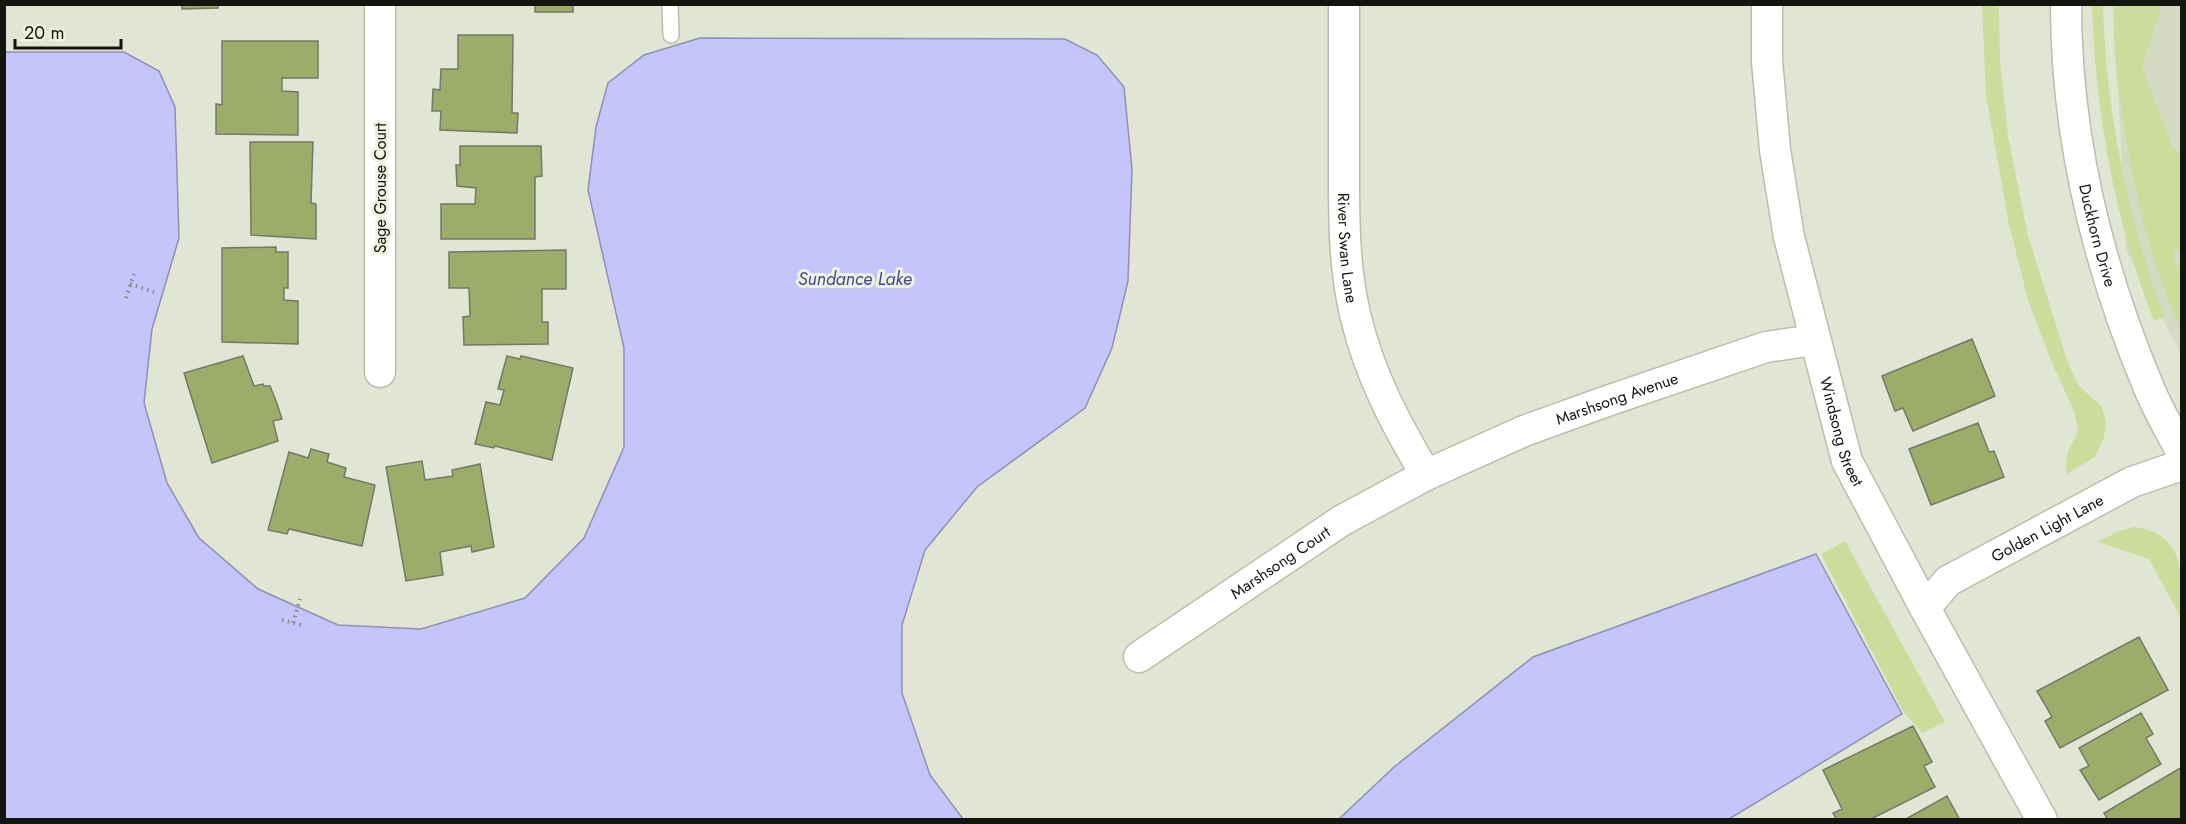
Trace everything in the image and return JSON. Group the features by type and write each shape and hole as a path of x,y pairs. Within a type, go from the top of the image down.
{"street":[{"name":"Sage Grouse Court","path":"380,4 380,372"},
{"name":"River Swan Lane","path":"1344,4 1344,217 1347,264 1356,317 1371,369 1393,419 1426,475"},
{"name":"Windsong Street","path":"1767,4 1767,61 1775,150 1789,237 1847,461 1925,608 2042,819"},
{"name":"Duckhorn Drive","path":"2066,4 2066,45 2077,146 2094,229 2114,294 2149,389 2181,453"},
{"name":"Marshsong Avenue","path":"1426,475 1524,431 1610,400 1766,347 1815,340"},
{"name":"Golden Light Lane","path":"1925,608 1948,581 2132,482 2181,465"},
{"name":"Marshsong Court","path":"1139,657 1341,521 1426,475"}],"lane":[{"path":"670,4 670,35"}],"path":[{"path":"126,298 134,274"},
{"path":"130,284 154,292"},
{"path":"293,624 300,599"},
{"path":"282,620 305,626"}],"shaded area":[{"path":"2114,5 2181,5 2181,354 2126,250"}],"green space":[{"path":"1982,5 1999,5 2000,60 2008,136 2028,236 2068,363 2078,385 2102,407 2106,422 2104,438 2095,457 2067,474 2068,452 2078,431 2074,411 2052,363 2028,300 2008,220 1986,95"},
{"path":"2092,5 2103,5 2109,85 2121,164 2140,241 2164,317 2154,321 2128,244 2110,166 2097,85"},
{"path":"2113,5 2162,5 2142,67 2172,147 2181,154 2181,251 2174,249 2173,263 2181,266 2181,330 2157,270 2133,175 2117,78"},
{"path":"2134,527 2151,531 2172,547 2180,572 2181,618 2149,559 2098,542 2119,531"},
{"path":"1845,541 1945,722 1922,733 1903,711 1821,554"}],"water":[{"name":"Sundance Lake","path":"700,38 1065,39 1097,55 1124,87 1132,170 1128,281 1112,348 1085,408 977,487 925,550 902,625 902,693 930,775 963,819 5,819 5,52 124,52 159,71 175,107 179,238 152,329 144,403 167,483 199,538 258,589 338,625 421,629 525,598 584,538 624,447 624,348 588,190 596,127 608,83 644,55"},
{"path":"1816,554 1902,714 1729,819 1339,819 1394,767 1533,657"}],"building":[{"path":"182,4 218,4 218,8 182,9"},
{"path":"535,4 573,4 573,12 535,12"},
{"path":"458,35 513,35 512,113 518,113 517,133 440,130 441,111 432,111 433,89 440,90 441,69 458,69"},
{"path":"222,41 318,41 318,78 282,78 282,91 298,92 298,135 216,134 216,104 222,105"},
{"path":"250,142 313,142 311,203 316,204 316,239 251,235"},
{"path":"460,146 541,146 542,176 535,177 535,239 441,239 441,204 475,204 476,188 457,186 456,165 460,165"},
{"path":"276,247 276,252 288,252 288,288 284,288 284,300 298,301 298,344 222,342 222,248"},
{"path":"566,250 566,289 542,289 542,322 548,322 548,344 464,345 463,317 470,316 469,288 449,288 449,252"},
{"path":"1972,339 1995,396 1913,431 1903,408 1895,411 1882,376"},
{"path":"243,356 254,386 263,384 270,386 282,419 273,421 278,441 212,463 184,373"},
{"path":"507,356 520,359 521,356 573,368 552,460 495,446 494,448 475,444 486,402 500,405 504,390 498,389"},
{"path":"1978,423 1989,452 1994,451 2004,477 1931,505 1909,449"},
{"path":"311,449 329,454 327,462 346,468 344,477 375,485 362,546 289,529 287,534 268,530 289,452 308,458"},
{"path":"422,461 425,480 453,476 452,470 480,464 494,547 472,552 471,546 440,552 443,575 406,581 386,467"},
{"path":"2139,637 2168,690 2060,748 2045,721 2052,717 2037,691"},
{"path":"2141,713 2153,734 2146,738 2161,764 2099,800 2080,770 2089,766 2079,748"},
{"path":"1913,726 1932,762 1924,766 1935,787 1869,820 1837,820 1833,813 1842,809 1823,770"},
{"path":"2182,767 2182,820 2108,820 2104,813"},
{"path":"1947,796 1960,820 1904,820"}]}
